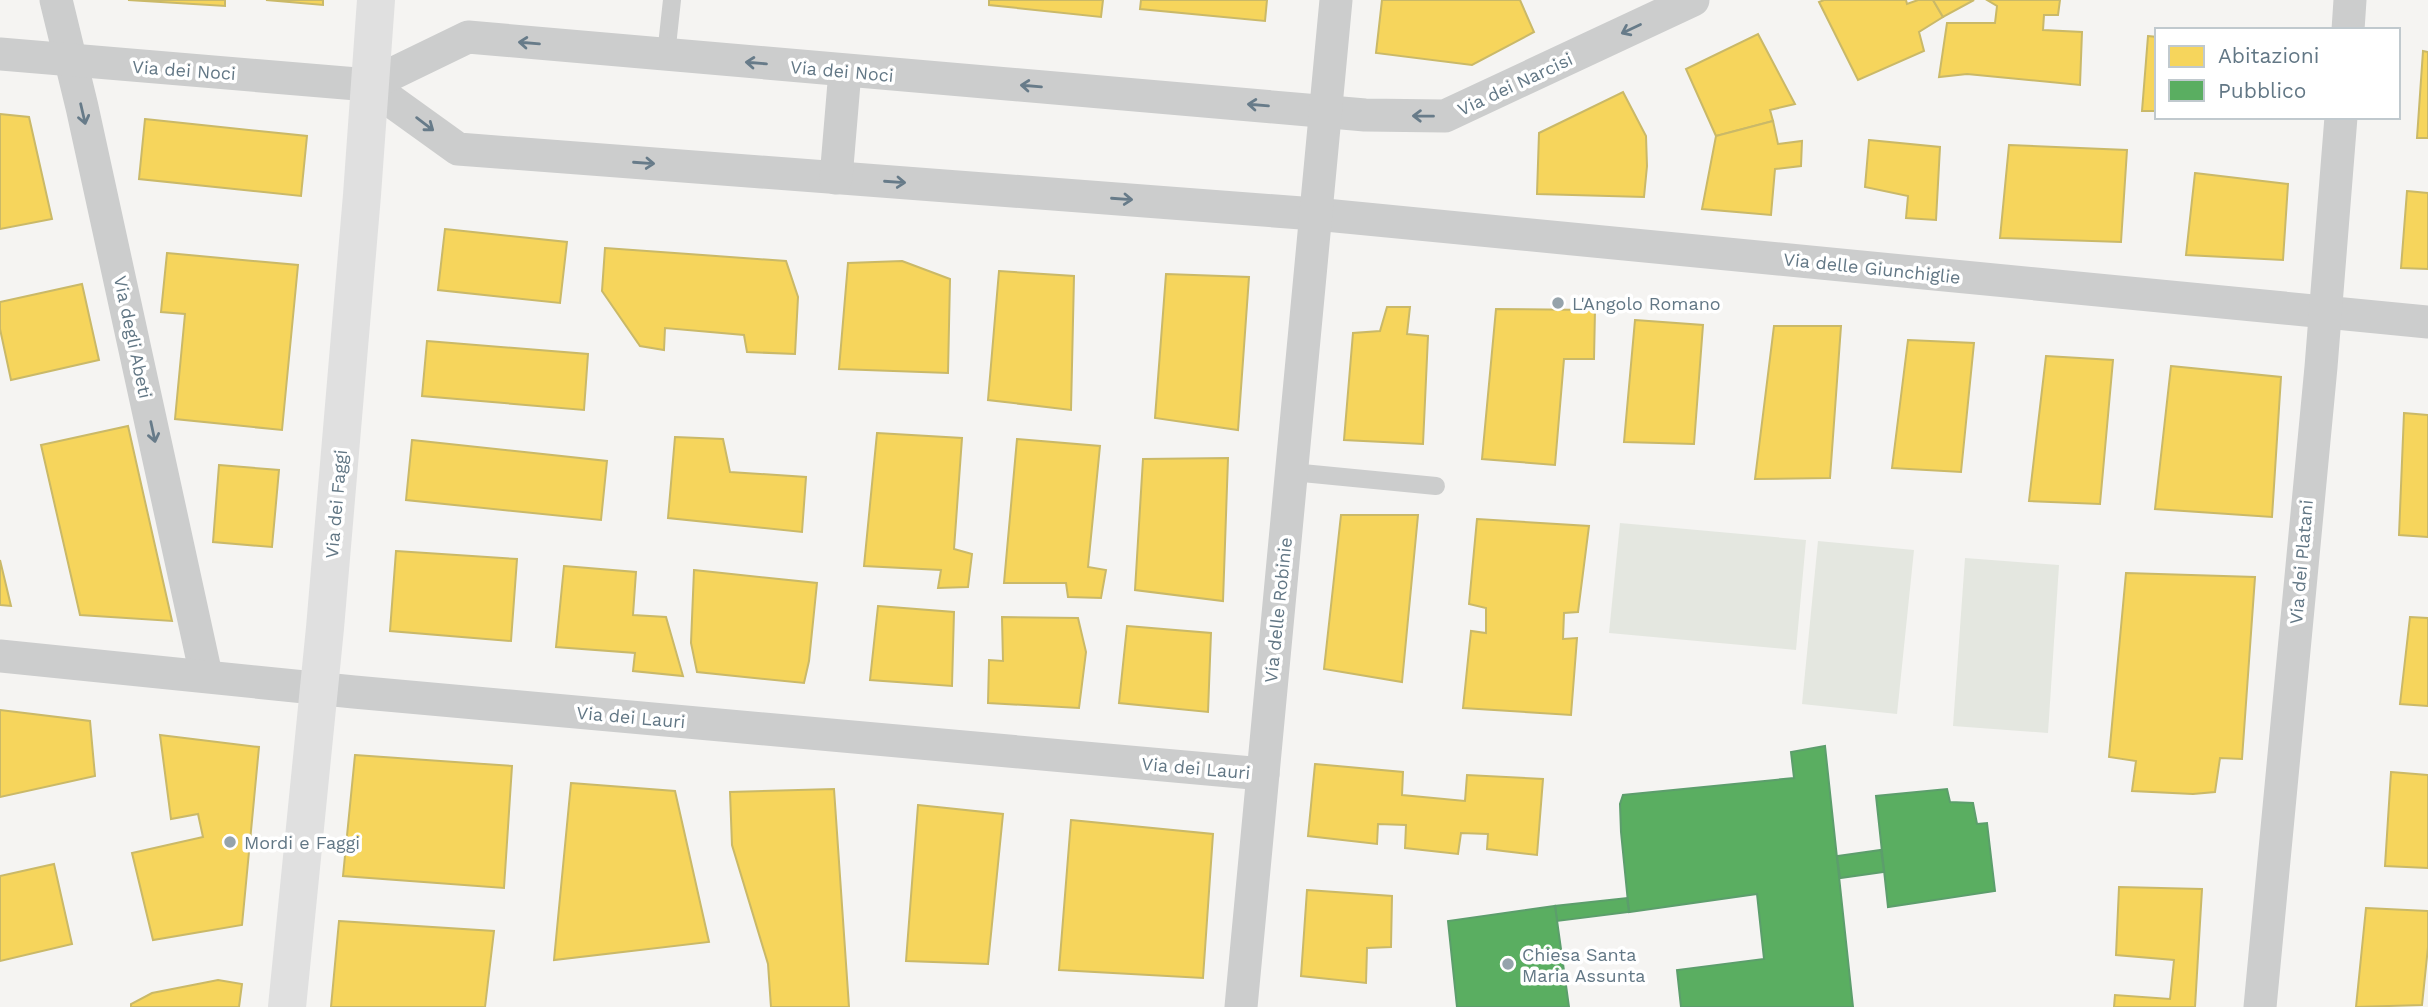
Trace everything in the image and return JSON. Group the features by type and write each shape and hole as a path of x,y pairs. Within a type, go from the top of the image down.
{"street":[{"name":"Via degli Abeti","path":"56,0 206,676"},
{"name":"Via dei Faggi","path":"287,1007 319,688 361,208 376,0"},
{"path":"1326,111 1336,0"},
{"name":"Via dei Narcisi","path":"1326,111 1445,117 1693,0"},
{"path":"2348,28 2350,0"},
{"name":"Via dei Noci","path":"0,54 369,85 468,37 1326,111"},
{"path":"836,178 845,71"},
{"path":"369,85 458,149 1315,214"},
{"name":"Via delle Robinie","path":"1241,1007 1326,111"},
{"name":"Via dei Platani","path":"2260,1007 2341,119"},
{"name":"Via delle Giunchiglie","path":"1315,214 2428,322"},
{"name":"Via dei Lauri","path":"0,656 319,688 1263,774"}],"lane":[{"path":"666,55 672,0"},
{"path":"1292,472 1436,486"}],"shaded area":[{"path":"1620,523 1806,540 1796,650 1609,633"},
{"path":"1818,541 1914,550 1897,714 1802,704"},
{"path":"1965,558 2059,565 2048,733 1953,726"}],"building: Abitazioni":[{"path":"128,0 225,0 225,6"},
{"path":"266,0 323,0 323,5"},
{"path":"989,0 1103,0 1101,17 989,5"},
{"path":"1141,0 1267,0 1265,21 1140,9"},
{"path":"1382,0 1520,0 1534,32 1472,65 1376,53"},
{"path":"1906,0 1907,4 1918,0 1933,0 1943,17 1919,32 1924,51 1858,80 1819,2"},
{"path":"1933,0 1974,0 1943,17"},
{"path":"1987,0 2060,0 2058,15 2044,15 2043,30 2082,32 2080,85 1967,74 1939,77 1947,23 1995,23 1997,6"},
{"path":"1758,34 1795,104 1770,110 1773,121 1716,136 1686,69"},
{"path":"2148,36 2155,37 2155,111 2142,111"},
{"path":"2423,51 2428,52 2428,138 2417,138"},
{"path":"1623,92 1646,136 1644,197 1537,194 1539,133"},
{"path":"0,114 29,117 52,219 0,229"},
{"path":"145,119 307,136 301,196 139,179"},
{"path":"1773,121 1778,144 1802,141 1801,166 1775,169 1771,215 1702,209 1716,136"},
{"path":"1869,140 1940,147 1936,220 1906,218 1908,196 1865,187"},
{"path":"2009,145 2127,150 2121,242 2000,238"},
{"path":"2195,173 2288,184 2283,260 2186,255"},
{"path":"2407,191 2428,193 2428,269 2401,268"},
{"path":"445,229 567,242 560,303 438,290"},
{"path":"605,248 786,261 798,297 795,354 747,352 744,335 665,328 664,350 640,346 602,291"},
{"path":"167,253 298,265 282,430 175,419 185,314 161,312"},
{"path":"902,261 950,279 948,373 839,369 848,263"},
{"path":"999,271 1074,276 1071,410 988,400"},
{"path":"1166,274 1249,277 1238,430 1155,418"},
{"path":"82,284 99,360 11,380 0,329 0,302"},
{"path":"1387,307 1410,307 1407,334 1428,336 1423,444 1344,440 1353,333 1380,331"},
{"path":"1496,309 1595,310 1594,359 1564,359 1555,465 1482,459"},
{"path":"1635,320 1703,325 1694,444 1624,442"},
{"path":"1774,326 1841,326 1830,478 1755,479"},
{"path":"1908,340 1974,343 1961,472 1892,468"},
{"path":"427,341 588,354 584,410 422,396"},
{"path":"2046,356 2113,360 2100,504 2029,501"},
{"path":"2171,366 2281,377 2272,517 2155,509"},
{"path":"2404,413 2428,415 2428,537 2399,535"},
{"path":"128,426 172,621 80,615 41,445"},
{"path":"877,433 962,438 954,549 972,554 968,587 938,588 941,570 864,566"},
{"path":"675,437 723,439 730,472 806,477 802,532 668,518"},
{"path":"1017,439 1100,446 1088,567 1106,570 1101,598 1068,597 1066,583 1004,583"},
{"path":"412,440 607,461 601,520 406,500"},
{"path":"1228,458 1223,601 1135,590 1143,459"},
{"path":"219,465 279,470 272,547 213,542"},
{"path":"1341,515 1418,515 1402,682 1324,669"},
{"path":"1477,519 1589,526 1578,612 1564,613 1563,639 1577,638 1571,715 1463,708 1471,631 1486,633 1486,608 1469,604"},
{"path":"396,551 517,559 511,641 390,631"},
{"path":"0,560 11,606 0,605"},
{"path":"564,566 636,572 633,615 666,617 683,676 633,671 635,653 556,647"},
{"path":"694,570 817,583 809,661 804,683 697,672 691,643"},
{"path":"2126,573 2255,577 2242,759 2220,758 2215,792 2193,794 2132,791 2136,761 2109,757"},
{"path":"878,606 954,612 952,686 870,680"},
{"path":"1002,617 1078,618 1086,652 1079,708 988,703 989,660 1003,661"},
{"path":"2410,617 2428,618 2428,706 2400,704"},
{"path":"1127,626 1211,633 1208,712 1119,703"},
{"path":"0,710 90,721 95,776 0,797"},
{"path":"160,735 259,747 242,925 153,940 132,853 203,837 198,814 171,819"},
{"path":"355,755 512,766 504,888 343,876"},
{"path":"1315,764 1403,772 1402,795 1465,801 1467,775 1543,779 1537,855 1487,849 1488,834 1461,833 1458,854 1405,848 1406,825 1378,824 1377,844 1308,836"},
{"path":"2391,772 2428,775 2428,868 2385,866"},
{"path":"571,783 675,791 709,942 554,960"},
{"path":"834,789 849,1007 771,1007 768,964 732,845 730,792"},
{"path":"918,805 1003,814 988,964 906,961"},
{"path":"1071,820 1213,834 1203,978 1059,970"},
{"path":"54,864 72,944 0,961 0,876"},
{"path":"2119,887 2202,889 2195,1007 2114,1007 2115,995 2170,999 2174,960 2116,955"},
{"path":"1307,890 1392,896 1391,947 1367,948 1366,983 1301,976"},
{"path":"2366,908 2428,911 2428,947 2422,1005 2356,1007"},
{"path":"339,921 494,931 485,1007 331,1007"},
{"path":"218,980 242,984 239,1007 131,1007 131,1004 152,993"}],"building: Pubblico":[{"path":"1825,746 1853,1007 1681,1007 1677,970 1764,959 1757,894 1629,912 1621,832 1620,804 1623,795 1794,778 1791,752"},
{"path":"1947,789 1950,802 1973,803 1977,824 1987,823 1995,891 1888,907 1876,796"},
{"path":"1881,850 1884,872 1840,878 1837,856"},
{"path":"1627,898 1629,912 1557,921 1555,906"},
{"name":"Chiesa Santa Maria Assunta","path":"1555,906 1569,1007 1457,1007 1448,921"}],"place":[{"name":"L'Angolo Romano","path":"1558,303"},
{"name":"Mordi e Faggi","path":"230,842"},
{"name":"Chiesa Santa Maria Assunta","path":"1508,964"}]}
